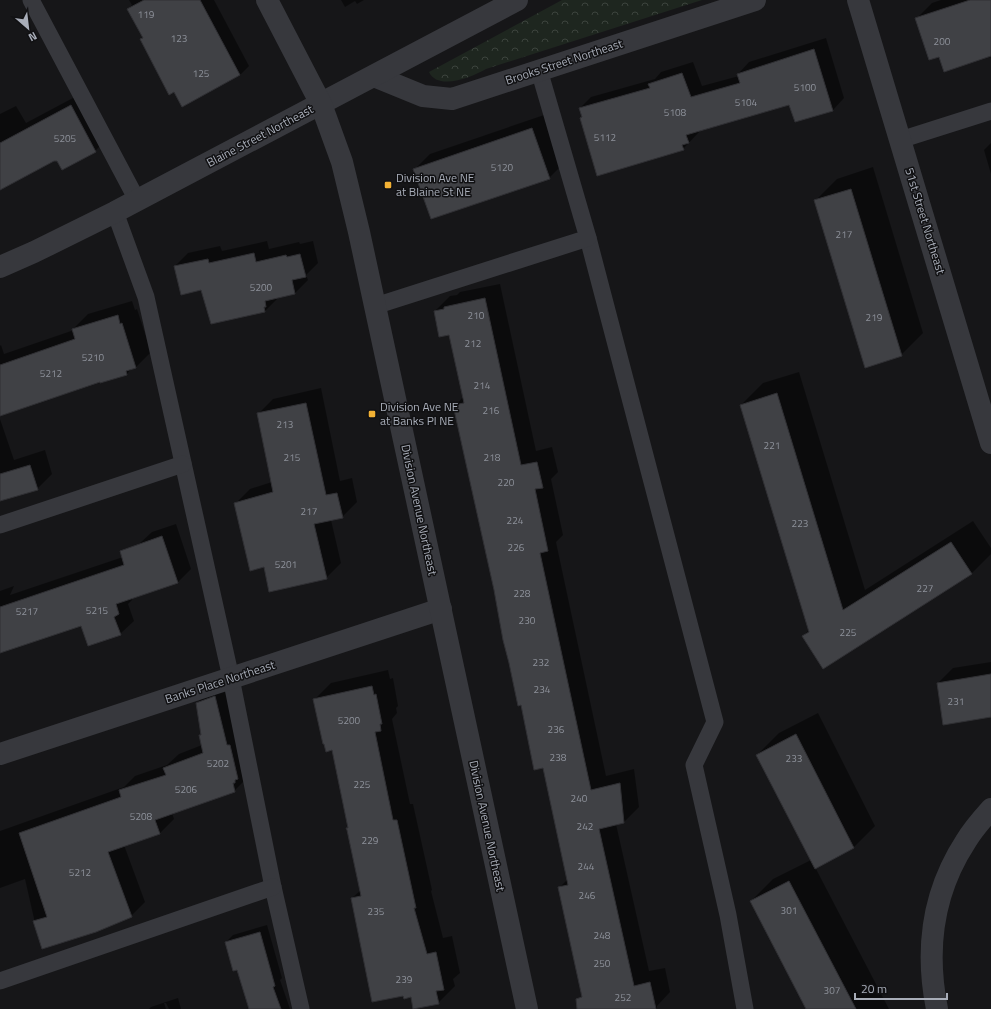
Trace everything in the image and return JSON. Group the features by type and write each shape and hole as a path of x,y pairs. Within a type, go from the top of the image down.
{"street":[{"name":"Division Avenue Northeast","path":"267,0 321,104 342,162 359,232 527,1009"},
{"name":"Brooks Street Northeast","path":"374,76 423,96 452,99 755,0"},
{"name":"51st Street Northeast","path":"858,0 991,443"},
{"name":"Blaine Street Northeast","path":"0,267 116,212 514,1"},
{"name":"Banks Place Northeast","path":"0,754 441,609"},
{"path":"937,1009 932,977 931,944 932,929 940,898 945,882 958,854 974,829 991,809"}],"lane":[{"path":"30,0 137,200"},
{"path":"539,70 588,238 715,722 694,765 728,915 745,1009"},
{"path":"900,140 991,111"},
{"path":"116,212 146,298 231,678 273,887 301,1009"},
{"path":"375,306 588,238"},
{"path":"0,525 183,464"},
{"path":"0,981 273,887"}],"green space":[{"path":"562,0 702,0 486,69 472,76 456,81 440,81 433,78 429,72"}],"building":[{"path":"144,0 200,0 240,75 182,107 174,92 169,95 140,39 143,38 127,9"},
{"path":"970,0 991,0 991,56 944,72 939,57 929,60 915,18"},
{"path":"814,49 833,111 795,122 789,105 686,135 689,143 682,145 684,150 597,176 580,118 582,117 579,108 650,88 648,84 682,73 691,97 740,83 737,74"},
{"path":"71,105 96,152 62,170 57,161 54,161 0,190 0,143"},
{"path":"532,128 550,179 431,219 413,169"},
{"path":"851,189 902,356 865,368 814,200"},
{"path":"254,253 256,262 286,255 287,257 300,254 306,277 292,280 295,294 265,301 265,312 211,324 201,290 181,295 174,266 208,259 209,263"},
{"path":"485,298 521,465 537,462 543,488 535,489 548,551 540,553 591,790 620,783 624,823 599,829 634,986 650,982 656,1009 577,1009 576,999 582,997 558,887 568,885 543,768 534,770 521,705 518,706 503,640 494,590 453,405 464,403 449,335 439,337 434,311 444,309 444,307"},
{"path":"118,315 120,324 122,323 136,368 126,371 127,375 100,382 0,416 0,365 75,339 72,329"},
{"path":"777,393 843,610 951,542 972,574 823,669 802,636 809,632 740,405"},
{"path":"306,403 326,495 337,493 343,518 314,524 327,579 269,592 264,567 250,571 234,503 273,492 257,413"},
{"path":"30,465 38,490 0,501 0,474"},
{"path":"162,536 178,583 116,604 119,614 114,617 121,635 88,646 81,626 0,653 0,607 124,565 120,551"},
{"path":"991,674 991,717 943,725 937,683"},
{"path":"372,686 374,695 376,694 382,724 380,724 381,731 375,732 393,820 397,820 416,908 414,908 427,954 436,952 444,990 436,991 439,1004 413,1009 411,997 404,999 403,996 372,1002 351,898 361,896 346,828 348,828 332,750 326,752 323,744 313,699"},
{"path":"215,696 227,745 230,745 238,779 235,780 235,783 233,783 235,792 155,820 160,834 108,852 132,917 96,932 42,949 33,921 47,917 19,833 121,797 119,790 166,775 163,768 203,753 199,735 201,735 196,703"},
{"path":"796,734 854,848 815,869 756,755"},
{"path":"789,881 856,1009 806,1009 750,901"},
{"path":"260,932 275,986 273,987 281,1009 249,1009 237,970 233,971 225,942"}],"place":[{"name":"Division Ave NE at Blaine St NE","path":"388,185"},
{"name":"Division Ave NE at Banks Pl NE","path":"372,414"}]}
